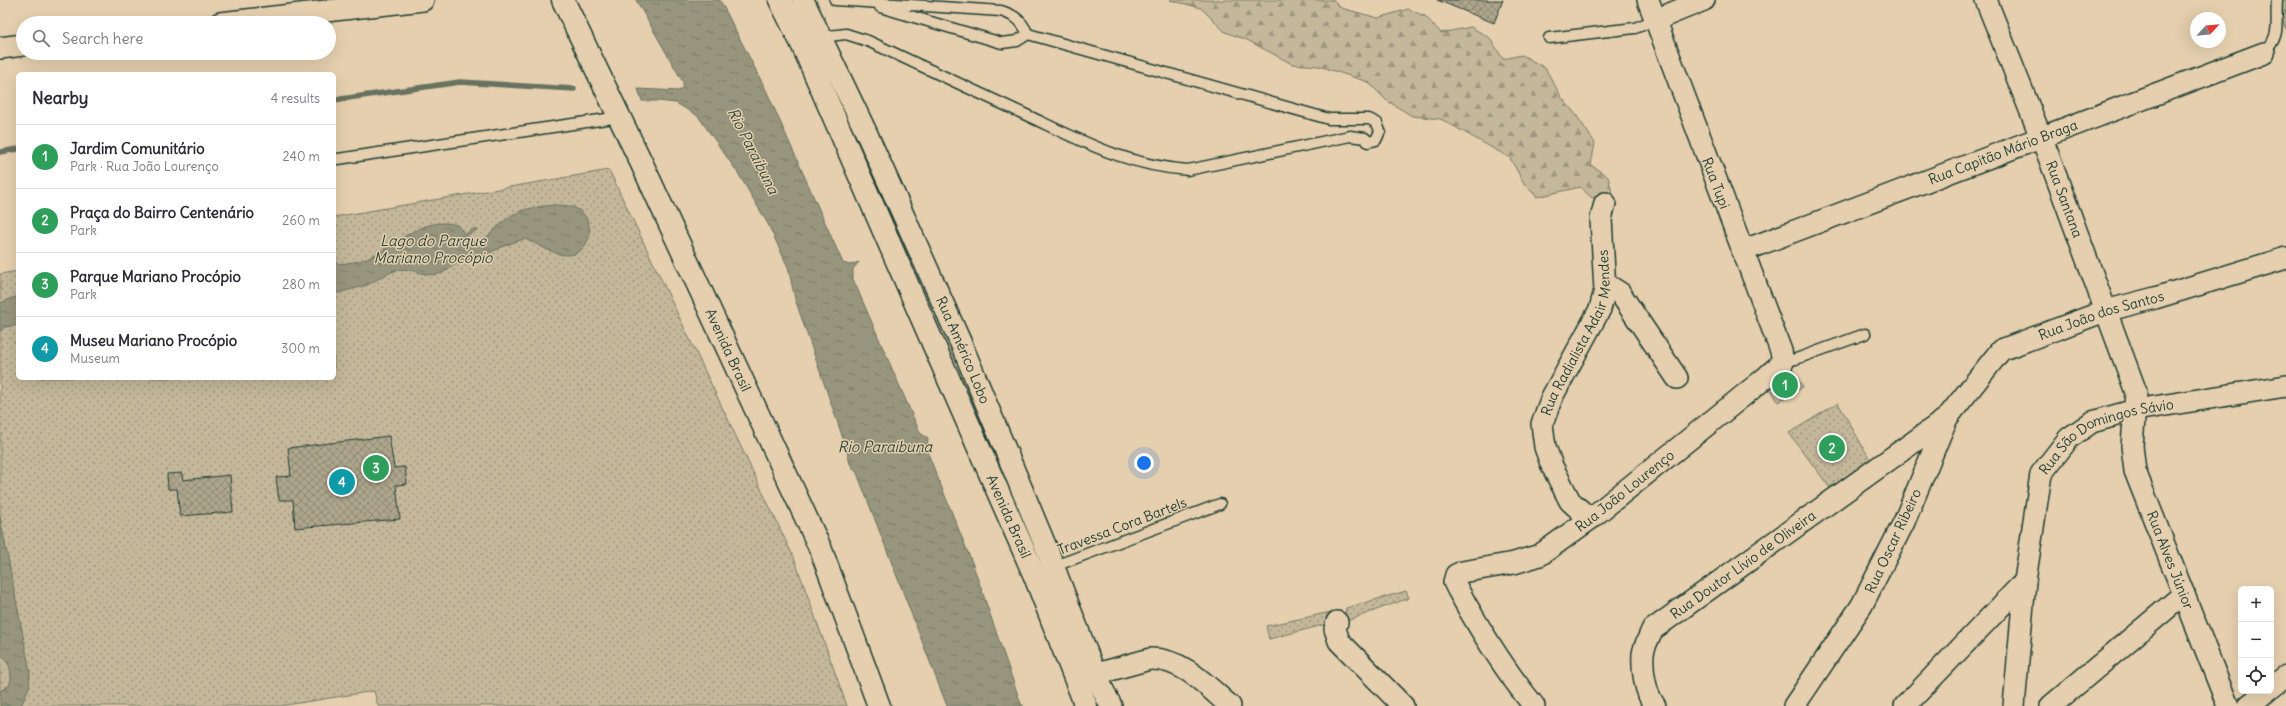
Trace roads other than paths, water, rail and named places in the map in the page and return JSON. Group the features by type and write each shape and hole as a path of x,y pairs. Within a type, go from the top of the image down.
{"highway":[{"name":"Avenida Brasil","path":"560,2 620,117 821,550 879,706"},
{"name":"Avenida Brasil","path":"793,4 811,40 1044,570 1086,677 1086,706"}],"street":[{"path":"282,16 423,0"},
{"name":"Rua Tupi","path":"1648,0 1781,352 1781,363"},
{"path":"1655,20 1704,0"},
{"name":"Rua Santana","path":"1986,0 2041,137 2136,392 2135,410"},
{"path":"0,48 16,46"},
{"name":"Rua Capitão Mário Braga","path":"1742,251 2264,53"},
{"name":"Rua Radialista Adair Mendes","path":"1590,519 1570,501 1552,466 1545,447 1542,424 1552,397 1600,309 1604,290 1601,219 1605,203"},
{"name":"Rua João dos Santos","path":"1947,418 2001,350 2105,311 2155,298 2286,258"},
{"path":"1604,290 1612,288 1620,293 1676,378"},
{"name":"Rua João Lourenço","path":"1534,706 1503,667 1485,639 1454,582 1456,575 1462,572 1514,563 1540,555 1590,519 1781,363"},
{"name":"Rua São Domingos Sávio","path":"2014,706 2025,581 2041,474 2069,438 2092,422 2135,410 2286,386"},
{"name":"Rua Alves Júnior","path":"2135,410 2132,446 2135,471 2228,706"},
{"name":"Rua Doutor Lívio de Oliveira","path":"1655,706 1651,701 1644,679 1643,654 1652,630 1899,454 1947,418"},
{"name":"Rua Oscar Ribeiro","path":"1794,706 1862,605 1904,522 1947,418"},
{"path":"1905,706 2025,581"},
{"path":"2051,706 2184,594"},
{"path":"1337,622 1335,629 1339,641 1403,706"},
{"path":"1111,706 1086,677 1150,659 1169,662 1194,675 1230,706"},
{"path":"2274,686 2286,676"},
{"path":"2248,706 2263,694"}],"lane":[{"path":"811,40 846,34 868,41 1091,145 1131,161 1160,168 1195,169 1350,136 1364,138 1368,142 1376,140 1380,131 1377,123 1369,119 1329,119 1028,34 1021,21 1015,15 1001,11 835,0"},
{"path":"2264,53 2274,42 2277,33 2277,0"},
{"path":"865,2 1002,44 1017,41 1028,34"},
{"path":"1549,38 1634,28 1655,20"},
{"path":"338,159 620,117"},
{"path":"1781,363 1866,334"},
{"name":"Travessa Cora Bartels","path":"1044,570 1220,504"}],"water":[{"name":"Rio Paraibuna","path":"636,0 720,0 766,90 843,263 850,265 859,262 853,269 853,279 920,433 928,438 927,451 973,565 1021,704 1024,706 947,706 857,473 850,464 846,447 795,299 788,267 768,224 738,173 698,116 676,103 642,101 638,89 679,91 683,87 683,82"},
{"name":"Lago do Parque Mariano Procópio","path":"562,205 577,209 587,220 589,235 587,243 576,253 563,255 524,239 506,245 474,260 458,261 440,274 432,275 403,269 391,272 364,286 336,293 336,262 339,264 366,259 410,233 433,224 445,223 457,225 465,234 475,228 477,230 466,236 470,242 476,242 486,237 513,215 530,208"},
{"path":"16,297 16,325 5,327 0,331 0,303"},
{"path":"0,517 30,672 29,687 21,706 0,706 0,691 9,686 11,672 6,660 0,653"}],"waterway":[{"path":"336,100 460,82 574,89"},
{"path":"0,152 16,149"}],"place":[{"name":"Jardim Comunitário","path":"1785,385"},
{"name":"Praça do Bairro Centenário","path":"1832,448"},
{"name":"Parque Mariano Procópio","path":"376,468"},
{"name":"Museu Mariano Procópio","path":"342,482"}]}
